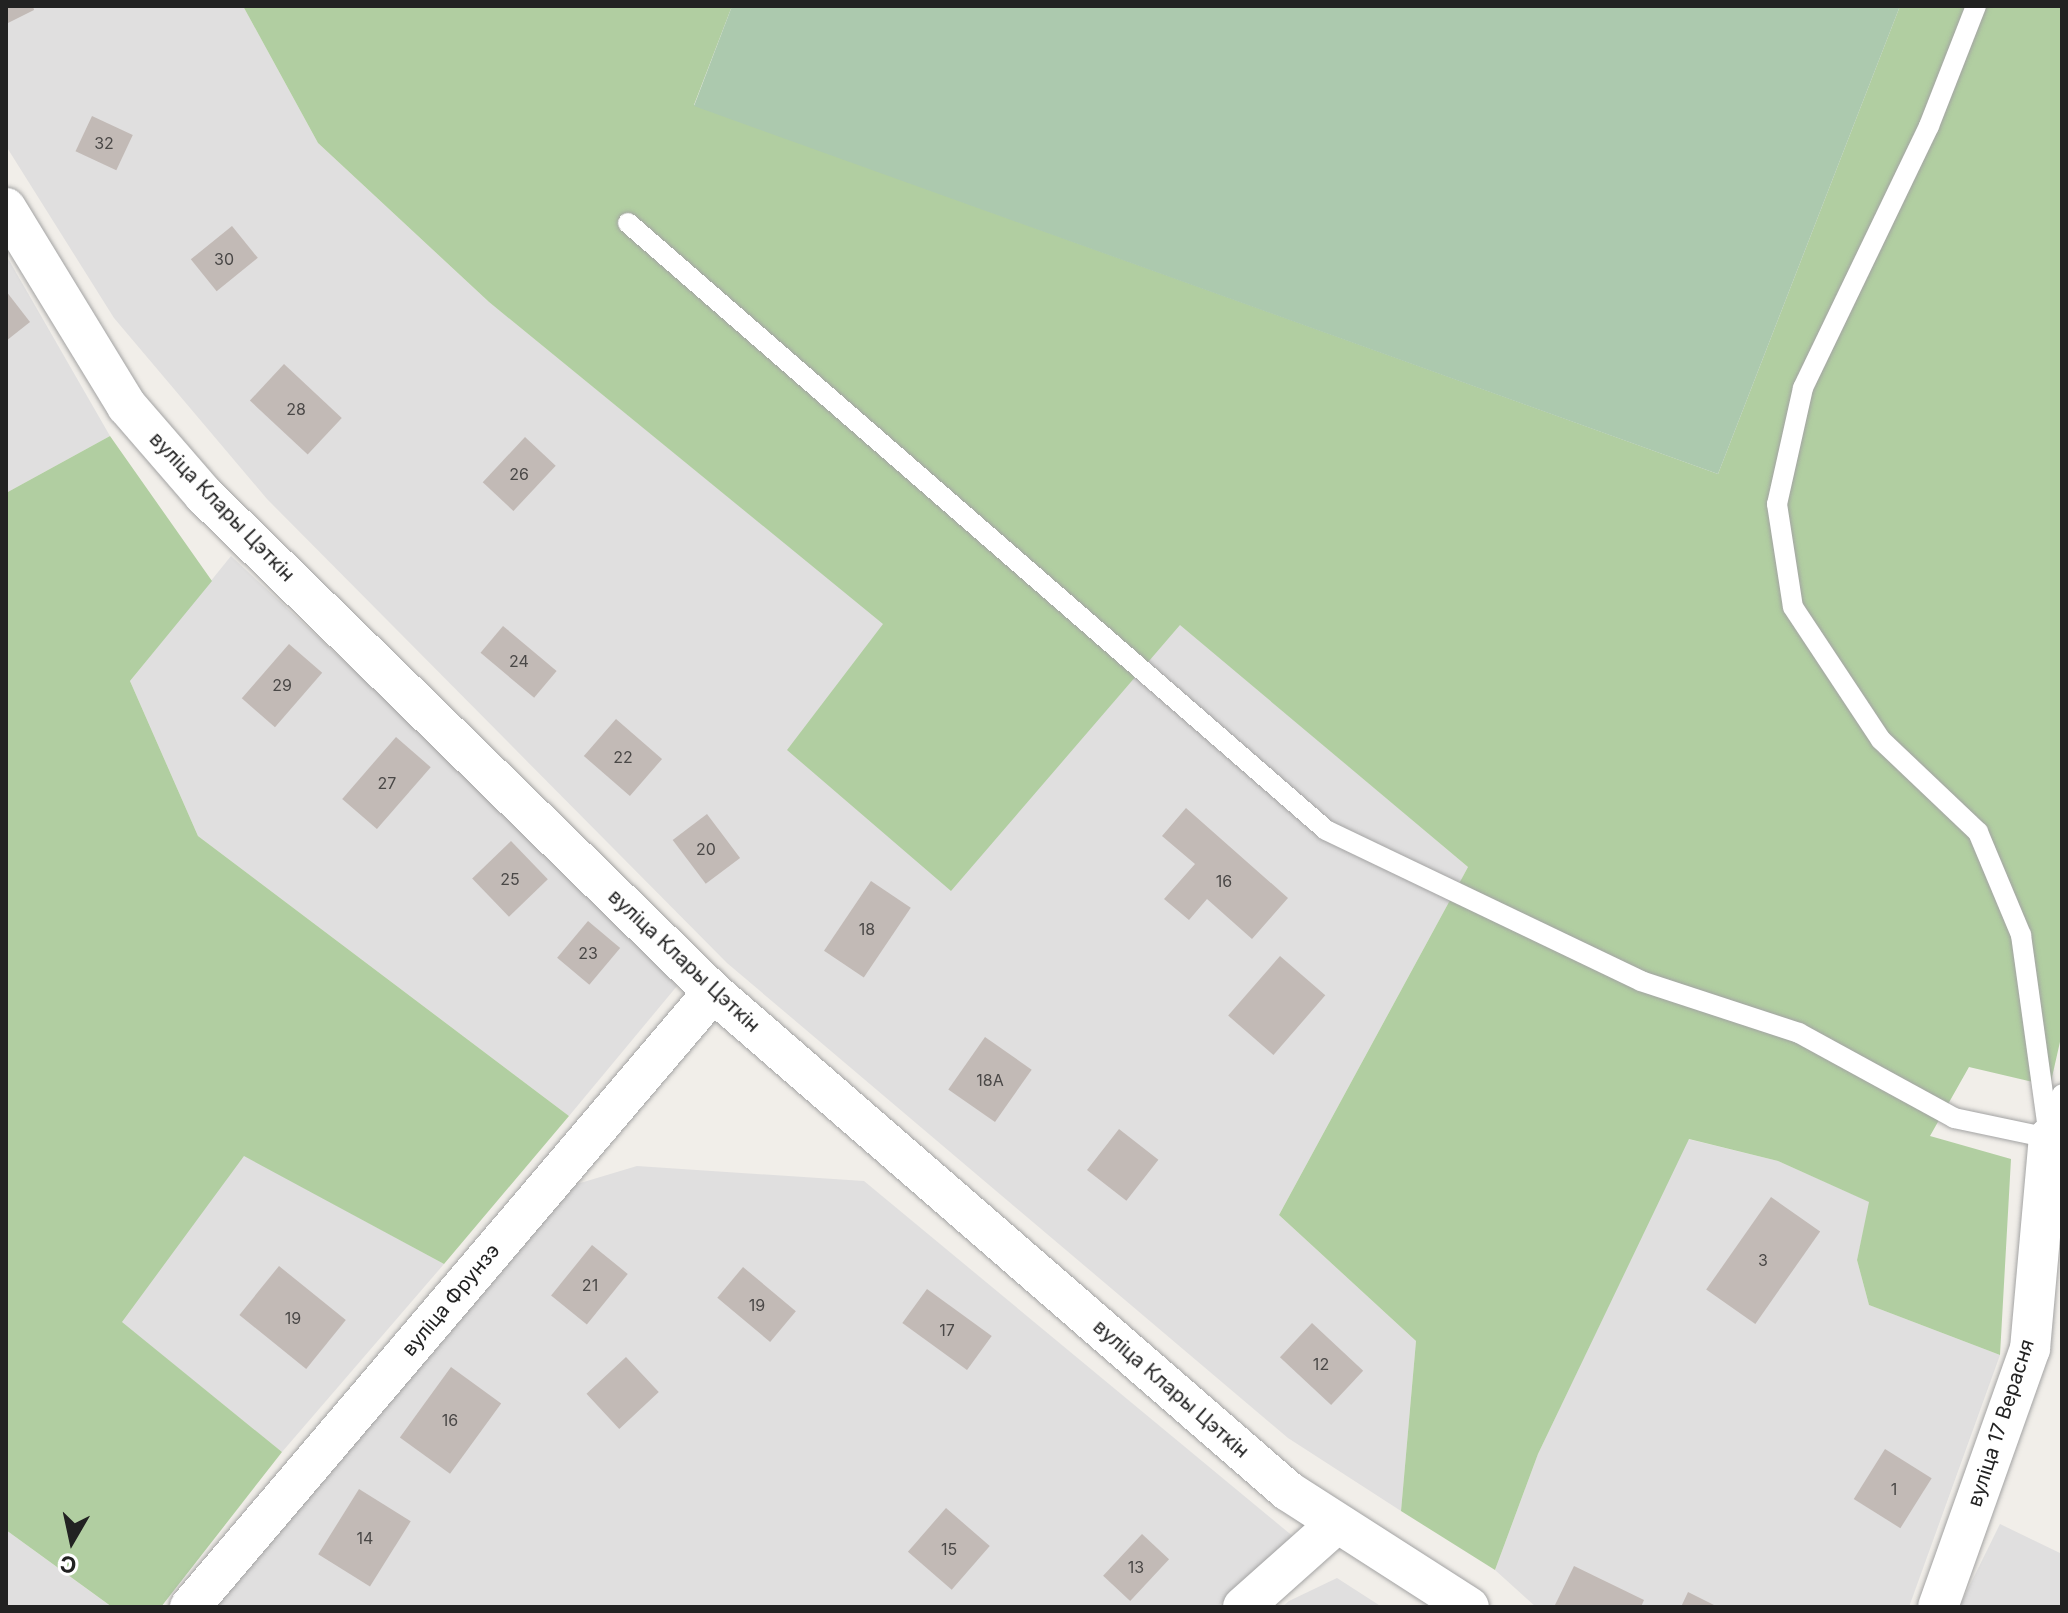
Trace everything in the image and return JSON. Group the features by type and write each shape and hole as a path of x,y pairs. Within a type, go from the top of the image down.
{"street":[{"name":"вуліца Клары Цэткін","path":"6,208 127,406 204,495 713,992 1288,1491 1335,1525 1469,1607"},
{"name":"вуліца Фрунзэ","path":"190,1607 713,992"},
{"name":"вуліца 17 Верасня","path":"1938,1607 2030,1349 2056,1141"},
{"path":"1243,1607 1335,1525"}],"lane":[{"path":"1976,6 1929,126 1803,388 1777,504 1793,607 1881,740 1978,832 2021,935 2056,1141"},
{"path":"628,223 1326,830 1641,981 1799,1033 1954,1118 2056,1141"},
{"path":"2056,1141 2062,1095"}],"shaded area":[{"path":"6,6 243,6 318,143 489,302 884,624 950,890 1180,624 1468,867 1279,1215 1416,1341 1401,1511 1288,1438 727,963 267,499 114,318 6,146"},
{"path":"6,255 110,436 6,493"},
{"path":"231,556 529,833 677,986 569,1116 198,836 130,681"},
{"path":"1688,1139 1778,1161 1870,1202 1857,1260 1869,1305 2000,1355 1909,1607 1536,1607 1495,1570 1538,1454"},
{"path":"244,1155 444,1264 282,1452 121,1322"},
{"path":"637,1166 864,1181 1295,1538 1217,1607 213,1607 567,1187"},
{"path":"2000,1524 2062,1554 2062,1607 1959,1607"},
{"path":"6,1530 109,1605 6,1607"},
{"path":"1337,1578 1382,1607 1282,1607 1289,1601"}],"green space":[{"path":"243,6 732,6 694,105 1718,474 1900,6 2062,6 2062,1033 2050,1086 1969,1067 1930,1136 2011,1159 2000,1355 1869,1305 1857,1260 1869,1202 1778,1161 1689,1139 1538,1454 1495,1570 1401,1511 1416,1341 1279,1215 1468,867 1180,625 951,891 787,750 883,624 489,302 318,143"},
{"path":"732,6 1900,6 1718,474 694,106"},
{"path":"110,436 212,581 130,681 198,836 569,1116 444,1264 244,1156 122,1322 282,1452 161,1607 112,1607 6,1530 6,493"}],"building":[{"path":"6,6 33,6 34,10 6,24"},
{"path":"92,116 133,135 116,170 76,151"},
{"path":"232,226 258,258 217,291 191,259"},
{"path":"6,291 30,322 6,341"},
{"path":"284,364 342,418 308,454 250,401"},
{"path":"525,437 556,466 513,511 483,482"},
{"path":"503,626 557,671 534,698 481,653"},
{"path":"289,644 322,673 275,727 242,698"},
{"path":"616,719 662,759 630,796 584,756"},
{"path":"396,737 431,767 377,829 342,799"},
{"path":"1186,808 1288,898 1252,939 1207,899 1189,920 1164,899 1195,864 1162,836"},
{"path":"707,814 740,858 706,884 673,840"},
{"path":"511,841 548,879 509,917 472,879"},
{"path":"871,881 911,908 864,977 824,951"},
{"path":"588,921 620,948 589,985 557,958"},
{"path":"1280,956 1325,995 1273,1055 1228,1016"},
{"path":"985,1037 1032,1070 995,1122 948,1089"},
{"path":"1119,1129 1158,1160 1126,1201 1087,1170"},
{"path":"1771,1197 1820,1231 1755,1324 1706,1290"},
{"path":"592,1245 628,1274 587,1324 551,1296"},
{"path":"279,1266 346,1320 306,1369 239,1315"},
{"path":"743,1267 796,1311 770,1342 717,1298"},
{"path":"927,1289 992,1336 967,1370 902,1323"},
{"path":"1312,1323 1363,1371 1331,1405 1280,1357"},
{"path":"626,1357 659,1392 619,1429 587,1394"},
{"path":"451,1367 501,1403 450,1474 400,1437"},
{"path":"1885,1449 1932,1478 1900,1528 1854,1499"},
{"path":"359,1489 411,1521 370,1587 318,1554"},
{"path":"946,1508 990,1546 952,1590 908,1552"},
{"path":"1142,1534 1169,1559 1130,1601 1103,1576"},
{"path":"1574,1566 1644,1600 1641,1607 1554,1607"},
{"path":"1688,1592 1718,1607 1681,1607"}]}
